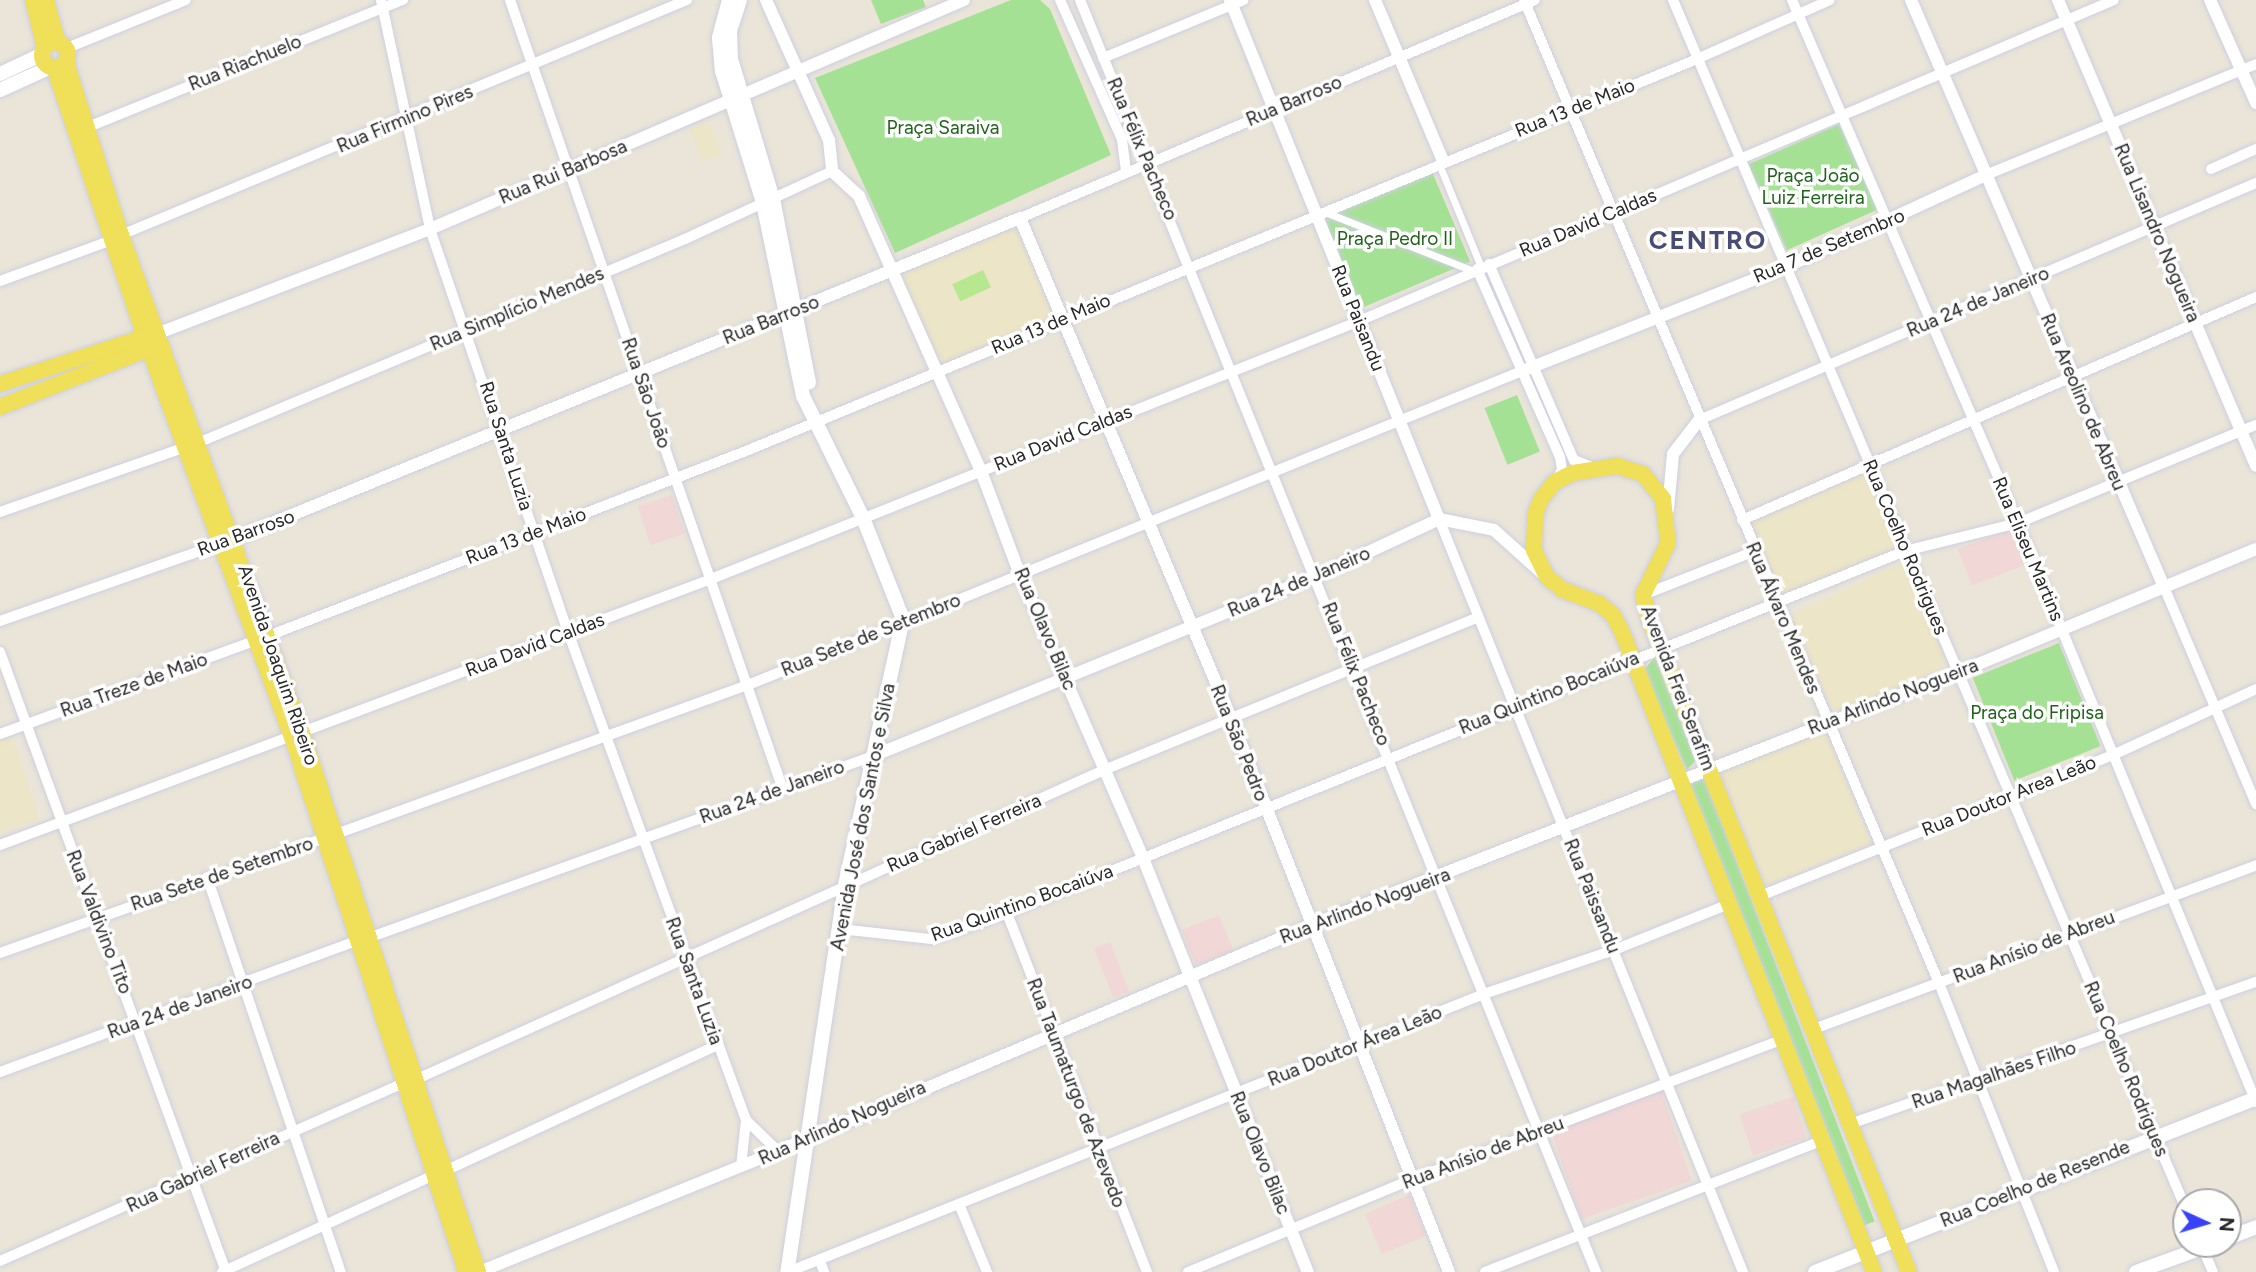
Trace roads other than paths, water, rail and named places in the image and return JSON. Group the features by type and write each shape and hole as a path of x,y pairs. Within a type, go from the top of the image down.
{"main road":[{"name":"Avenida Joaquim Ribeiro","path":"33,0 55,56 151,339 194,444 297,735 441,1172 479,1272"},
{"name":"Avenida Joaquim Ribeiro","path":"46,0 55,56 88,127 117,237"},
{"path":"729,0 719,38 722,71 737,98"},
{"path":"740,0 729,43 737,98 768,201 803,396 863,517 903,619"},
{"path":"0,74 55,56"},
{"path":"0,90 55,56"},
{"path":"0,384 151,339"},
{"path":"0,407 151,339"},
{"path":"1547,577 1534,550 1532,535 1541,499 1555,482 1591,467 1617,466 1643,474 1663,499 1669,520"},
{"name":"Avenida Frei Serafim","path":"1669,520 1662,559 1643,595 1661,648 1811,1030 1909,1272"},
{"name":"Avenida Frei Serafim","path":"1547,577 1613,615 1633,659 1874,1272"},
{"name":"Avenida José dos Santos e Silva","path":"788,1272 845,886 903,619"},
{"name":"Rua Coelho de Resende","path":"1815,1272 2020,1189 2255,1099"},
{"name":"Avenida Joaquim Ribeiro","path":"441,1172 466,1272"},
{"path":"2136,1272 2172,1258"}],"street":[{"path":"55,56 186,0"},
{"name":"Rua Riachuelo","path":"88,127 382,3 403,0"},
{"name":"Rua São João","path":"510,0 571,169 639,375 782,787"},
{"name":"Rua Firmino Pires","path":"0,281 117,237 405,120 687,0"},
{"path":"766,0 801,72 833,152 832,171"},
{"name":"Rua Rui Barbosa","path":"151,339 430,229 801,72 935,5 964,0"},
{"path":"1059,0 1122,139 1126,172"},
{"name":"Rua Félix Pacheco","path":"1080,0 1317,576 1351,668 1439,877 1596,1272"},
{"path":"1375,0 1441,163 1485,287 1562,464 1555,482"},
{"name":"Rua Coelho Rodrigues","path":"1673,0 2177,1188"},
{"name":"Rua Eliseu Martins","path":"1792,0 1844,115 2175,895 2255,1099"},
{"name":"Rua 13 de Maio","path":"262,638 675,478 935,373 1697,59 1830,0"},
{"name":"Rua Areolino de Abreu","path":"1911,0 2256,804"},
{"name":"Rua Lisandro Nogueira","path":"2058,0 2256,466"},
{"name":"Rua David Caldas","path":"0,845 711,579 1359,321 2114,0"},
{"path":"2210,0 2256,103"},
{"name":"Rua Barroso","path":"0,621 228,541 639,375 1020,218 1528,1"},
{"name":"Rua Álvaro Mendes","path":"1528,1 1878,848 1939,983 2054,1272"},
{"path":"1103,58 1235,2"},
{"name":"Rua Paisandu","path":"1235,2 1275,109 1320,213 1329,246 1439,519"},
{"name":"Rua Santa Luzia","path":"382,3 430,229 468,330 568,632 746,1120 778,1151"},
{"name":"Rua 7 de Setembro","path":"1401,423 1534,366 1788,266 1986,175 2256,64"},
{"path":"2211,169 2256,149"},
{"name":"Rua Simplício Mendes","path":"0,512 194,444 604,272 832,171"},
{"name":"Rua Olavo Bilac","path":"832,171 859,196 889,272 981,471 1020,575 1143,858 1308,1272"},
{"name":"Rua 24 de Janeiro","path":"1699,420 2256,183"},
{"path":"1320,213 1480,268 1497,281 1574,460 1591,467"},
{"name":"Rua São Pedro","path":"1020,218 1108,421 1191,627 1231,718 1449,1272"},
{"path":"1329,246 1367,229"},
{"path":"1485,287 1497,281"},
{"path":"1742,520 1974,423 2256,297"},
{"path":"1500,320 1511,316"},
{"path":"1545,424 1557,419"},
{"path":"1669,520 1673,453 1699,420"},
{"name":"Rua Sete de Setembro","path":"0,953 207,877 607,738 748,685 903,619 1151,525 1401,423"},
{"name":"Rua Quintino Bocaiúva","path":"840,929 931,939 1007,913 1906,551 2018,523 2256,425"},
{"path":"1439,519 1494,530 1547,577"},
{"name":"Rua 24 de Janeiro","path":"0,1072 873,756 1317,576 1439,519"},
{"name":"Rua Paissandu","path":"1439,519 1743,1272"},
{"name":"Rua Arlindo Nogueira","path":"479,1272 741,1167 1312,925 1959,672 2256,549"},
{"path":"1643,595 1755,551"},
{"path":"1662,559 1662,572 1669,584"},
{"name":"Rua Gabriel Ferreira","path":"0,1261 191,1179 293,1131 411,1081 1104,770 1478,617"},
{"name":"Rua Treze de Maio","path":"0,734 262,638"},
{"name":"Rua Valdivino Tito","path":"0,652 137,1024 224,1272"},
{"name":"Rua Doutor Area Leão","path":"1760,896 2115,754 2256,689"},
{"name":"Rua Anísio de Abreu","path":"1811,1030 2256,865"},
{"path":"207,877 341,1272"},
{"name":"Rua Doutor Área Leão","path":"788,1272 1484,994 1614,950 1729,904"},
{"name":"Rua Taumaturgo de Azevedo","path":"1007,913 1147,1272"},
{"name":"Rua Magalhães Filho","path":"1850,1124 1978,1082 2256,982"},
{"name":"Rua Anísio de Abreu","path":"1188,1272 1413,1179 1781,1040"},
{"path":"224,1272 718,1045"},
{"name":"Rua Santa Luzia","path":"741,1167 746,1120"},
{"path":"1485,1272 1821,1141"},
{"path":"959,1203 987,1272"},
{"path":"820,1261 824,1272"}],"district":[{"name":"CENTRO","path":"1708,241"}],"park label":[{"name":"Praça Saraiva","path":"943,128"},
{"name":"Praça João Luiz Ferreira","path":"1813,187"},
{"name":"Praça Pedro II","path":"1395,239"},
{"name":"Praça do Fripisa","path":"2037,713"}]}
